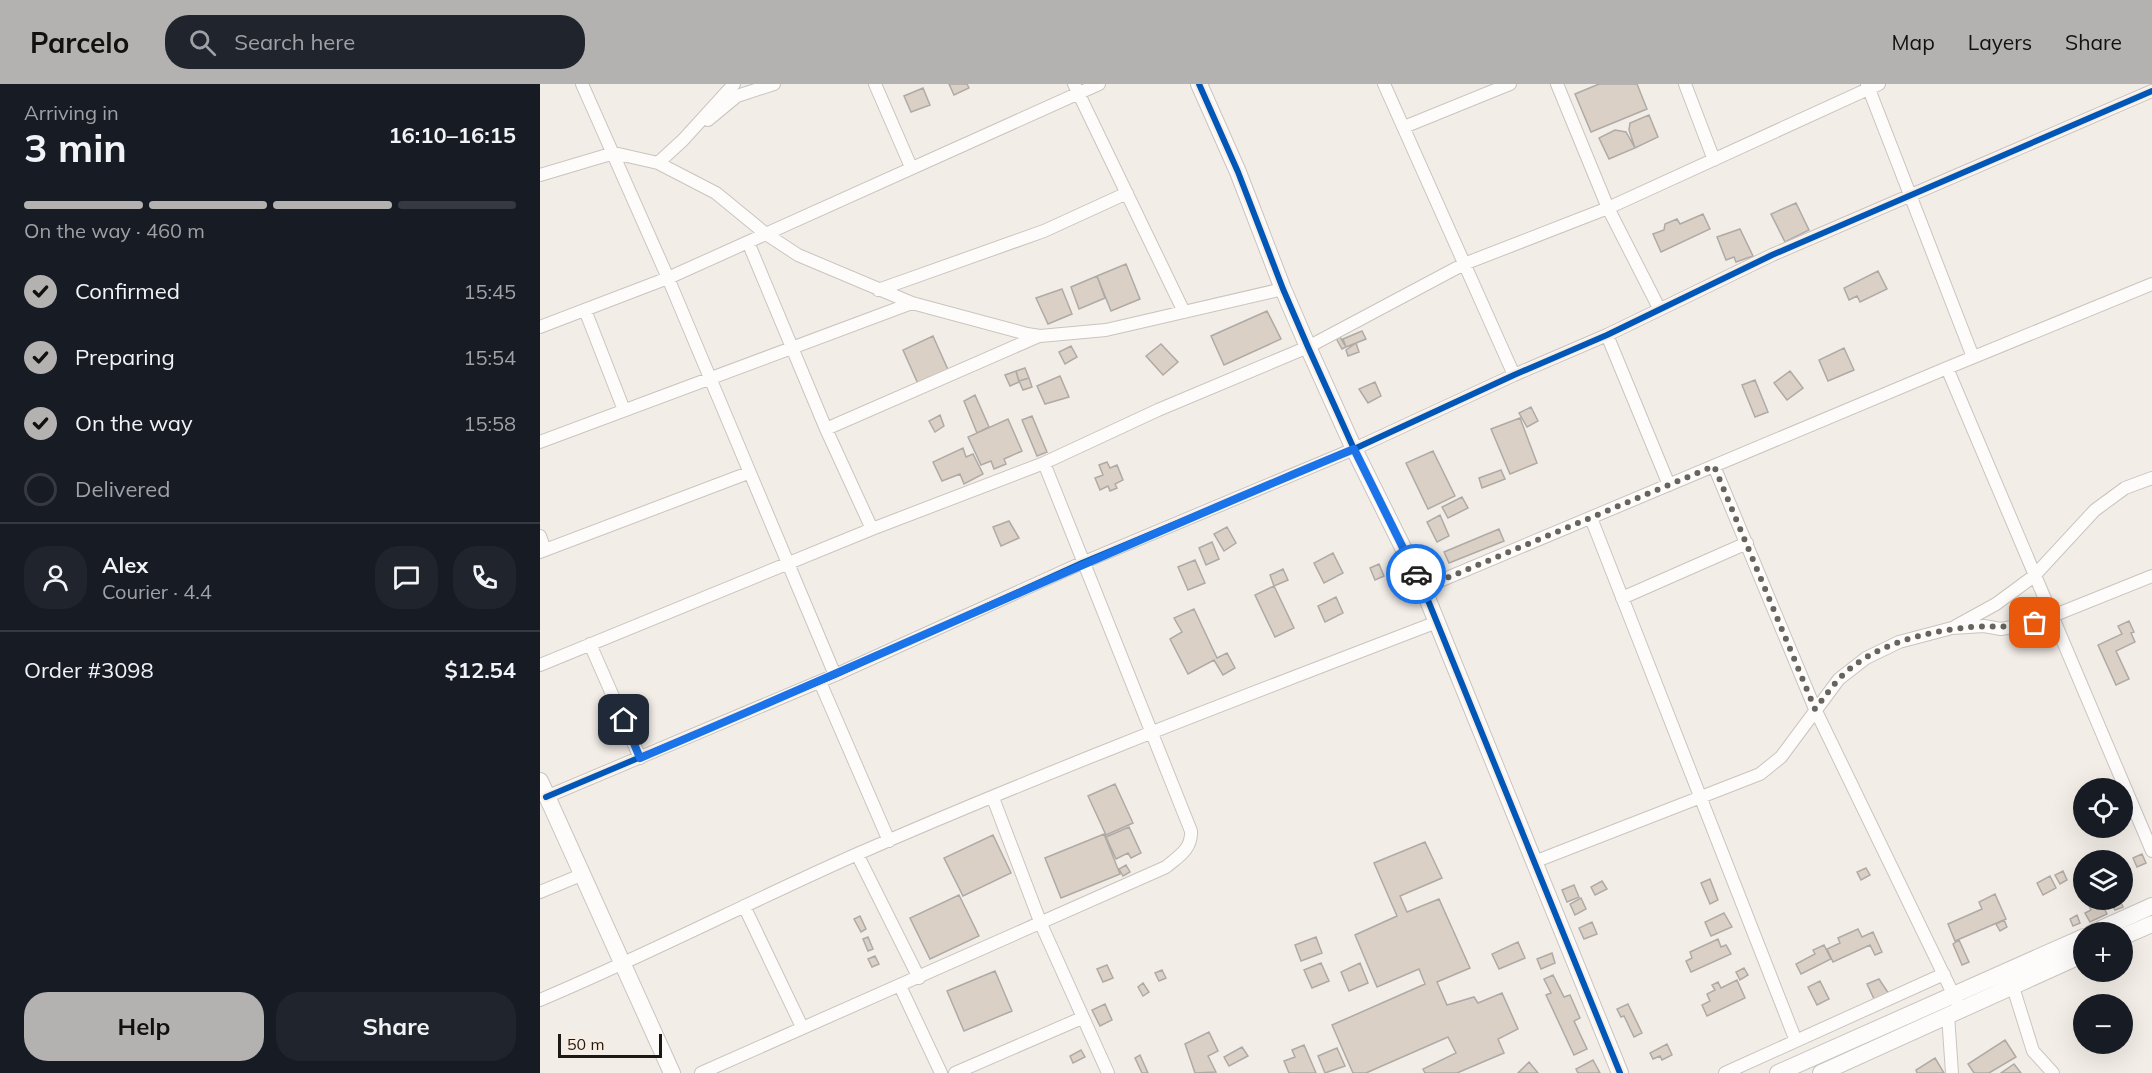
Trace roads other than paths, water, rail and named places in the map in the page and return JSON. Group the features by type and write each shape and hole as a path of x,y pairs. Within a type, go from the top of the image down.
{"street":[{"path":"582,84 668,278 786,564 835,675"},
{"path":"683,140 734,84"},
{"path":"658,163 737,96 774,84"},
{"path":"875,84 911,167"},
{"path":"540,327 668,278 1076,89 1099,84"},
{"path":"1199,84 1238,172 1283,290 1308,347 1354,449 1423,588 1620,1073"},
{"path":"1384,84 1514,375"},
{"path":"1404,127 1510,84"},
{"path":"1557,84 1608,208 1659,308"},
{"path":"1685,84 1714,160"},
{"path":"540,665 872,529 1044,463 1158,410 1308,347 1464,264 1608,208 1871,86 1910,197 1973,357"},
{"path":"1076,89 1184,312"},
{"path":"672,1073 542,787 640,758 835,675 1082,563 1354,449 1607,335 1772,255 2152,91"},
{"path":"540,175 614,153 658,163 716,193 766,234 798,255 912,303 1040,336"},
{"path":"878,290 1044,231 1127,193"},
{"path":"748,242 826,429 872,529"},
{"path":"1423,588 2152,284"},
{"path":"826,429 1040,336 1106,330 1283,290"},
{"path":"540,442 912,303"},
{"path":"585,310 624,410"},
{"path":"1607,335 1669,485"},
{"path":"1947,368 2152,851"},
{"path":"701,1073 1166,867 1186,850 1192,841 1191,831 1082,563 1044,463"},
{"path":"1714,466 1815,709 1944,974 1954,1007 1952,1073"},
{"path":"540,536 543,551 748,473"},
{"path":"1534,862 1771,768 1839,679 1866,658 1899,642 1952,628 1996,604 2034,576 2095,510 2126,488 2152,478"},
{"path":"1591,518 1796,1041"},
{"path":"1622,598 1746,543"},
{"path":"1952,628 2019,628 2152,576"},
{"path":"540,1000 623,965 857,854 1150,732 1437,622"},
{"path":"590,644 640,758"},
{"path":"820,681 889,842"},
{"path":"993,798 1041,924 1108,1073"},
{"path":"857,854 919,978"},
{"path":"540,892 581,875"},
{"path":"744,906 802,1027"},
{"path":"2116,922 2152,906"},
{"path":"2133,932 2152,924"},
{"path":"1766,1055 1777,1073 1821,1069 1954,1007 2073,943"},
{"path":"1821,1069 1875,1030 2013,987 2073,959"},
{"path":"1725,1073 1944,974"},
{"path":"900,986 941,1073"},
{"path":"2013,987 2033,1051 2053,1073"},
{"path":"1866,1011 1875,1030"},
{"path":"956,1073 1082,1018"}]}
